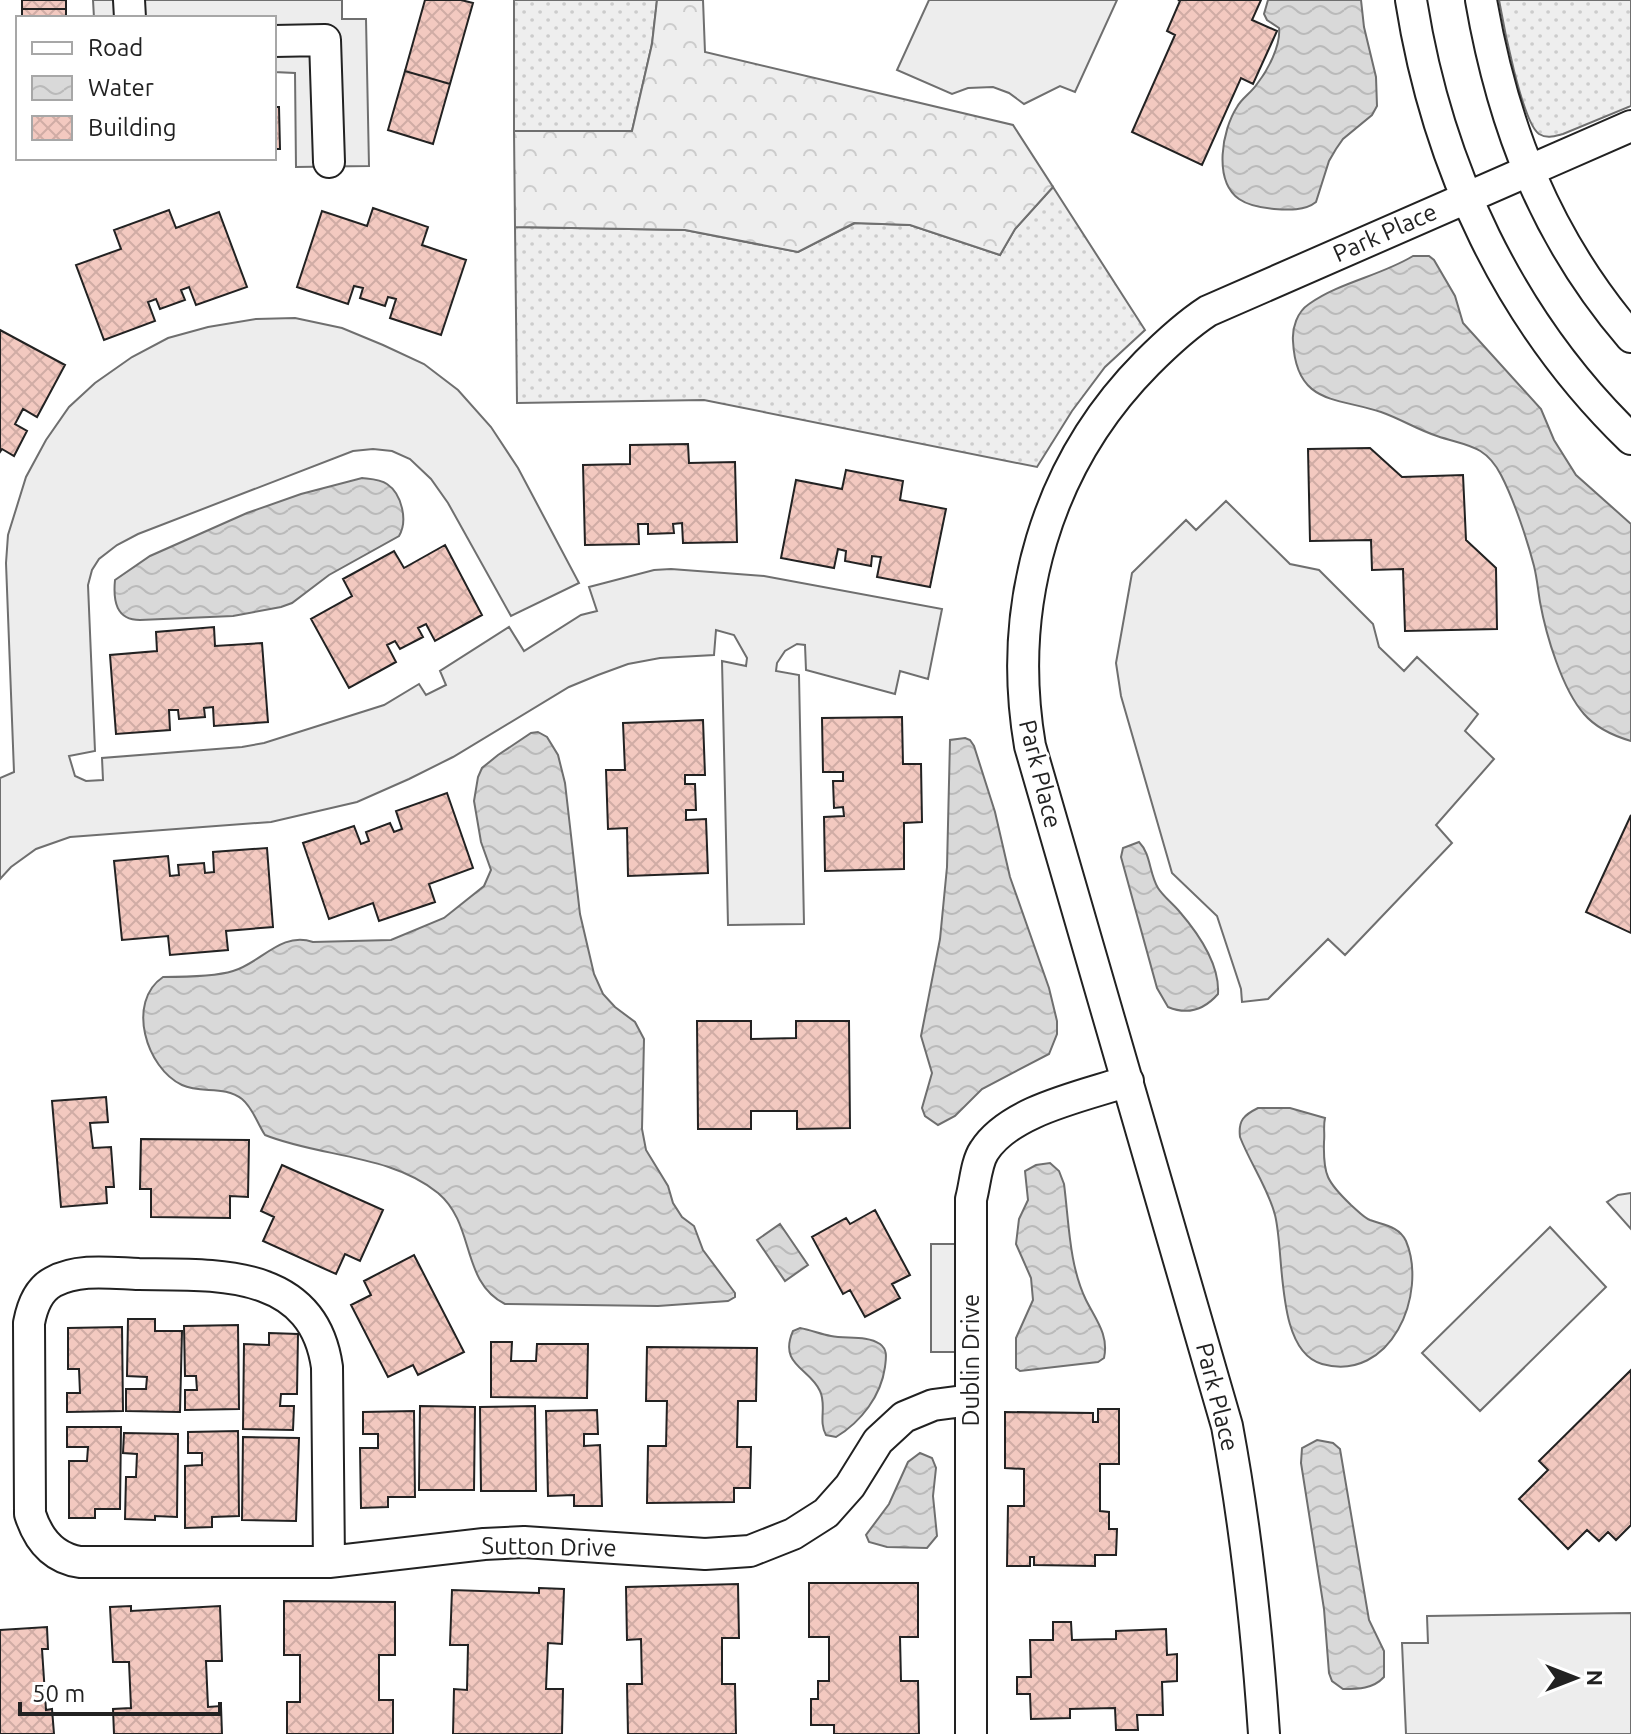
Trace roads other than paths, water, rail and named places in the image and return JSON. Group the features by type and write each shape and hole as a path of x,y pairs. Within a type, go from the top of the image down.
{"street":[{"path":"1411,0 1426,83 1445,145 1465,198 1492,253 1531,317 1591,395 1631,439"},
{"path":"1481,0 1507,115 1529,171 1559,236 1613,316 1631,337"},
{"path":"276,41 325,40 329,162"},
{"name":"Park Place","path":"1264,1734 1252,1576 1227,1426 1030,746 1023,707 1022,669 1025,618 1035,560 1053,507 1082,444 1120,391 1190,322 1208,311 1631,126"},
{"name":"Dublin Drive","path":"971,1734 971,1199 983,1153 1004,1129 1026,1116 1128,1081"},
{"name":"Sutton Drive","path":"329,1562 327,1367 324,1345 314,1325 297,1306 276,1292 235,1277 91,1273 51,1283 38,1297 29,1323 30,1514 34,1528 45,1544 69,1561 329,1562 524,1542 705,1554 750,1551 793,1534 826,1513 850,1486 878,1441 904,1417 933,1405 971,1400"}],"water":[{"path":"1268,0 1361,0 1376,77 1377,106 1372,115 1343,139 1336,149 1316,202 1296,209 1265,208 1239,199 1231,191 1223,168 1227,128 1239,104 1265,72 1278,42 1279,28 1264,14"},
{"path":"1413,256 1429,256 1434,260 1455,296 1463,323 1541,409 1554,440 1576,475 1631,524 1631,741 1594,723 1569,691 1546,630 1534,566 1520,520 1501,475 1488,457 1474,448 1430,434 1381,412 1321,395 1310,388 1302,377 1296,362 1293,336 1301,311 1321,296"},
{"path":"362,478 384,482 396,494 403,516 399,536 329,575 292,603 233,616 140,620 126,617 118,608 115,580 150,556 247,513 301,494"},
{"path":"538,732 547,737 558,755 565,783 580,914 594,974 603,994 635,1022 644,1039 642,1129 646,1150 668,1186 673,1203 682,1217 694,1226 703,1250 735,1293 735,1297 728,1301 658,1306 505,1304 491,1294 481,1281 458,1221 438,1193 419,1180 376,1163 265,1135 242,1099 228,1092 182,1085 169,1077 150,1050 143,1018 145,1002 152,988 163,977 208,976 233,971 291,941 391,940 444,918 484,886 491,870 481,842 474,801 478,777 482,768 498,755 531,733"},
{"path":"965,738 974,746 995,812 1010,877 1049,988 1057,1034 1049,1054 982,1089 955,1116 938,1125 925,1116 922,1108 932,1073 921,1036 940,939 947,867 950,740"},
{"path":"1139,842 1146,852 1158,888 1193,929 1212,960 1218,994 1195,1010 1182,1011 1168,1007 1157,988 1121,857 1123,848"},
{"path":"1258,1108 1290,1108 1325,1118 1324,1163 1332,1184 1362,1215 1395,1229 1406,1241 1412,1262 1412,1285 1407,1308 1398,1330 1385,1347 1367,1360 1346,1366 1322,1364 1307,1355 1296,1341 1285,1299 1275,1215 1240,1137 1243,1119"},
{"path":"1050,1163 1059,1171 1064,1184 1076,1272 1103,1335 1104,1358 1098,1362 1020,1371 1016,1368 1016,1338 1033,1300 1031,1278 1016,1244 1019,1219 1028,1200 1025,1171"},
{"path":"780,1224 808,1265 785,1281 757,1240"},
{"path":"800,1328 831,1336 869,1339 883,1346 885,1352 883,1378 874,1398 854,1424 836,1437 826,1435 824,1430 820,1391 792,1359 789,1351 793,1331"},
{"path":"1317,1440 1333,1443 1340,1449 1369,1620 1384,1651 1384,1677 1365,1688 1343,1689 1332,1681 1329,1673 1324,1609 1301,1463 1302,1448"},
{"path":"920,1453 932,1458 936,1468 933,1496 937,1536 927,1548 887,1547 869,1542 866,1535 889,1504 908,1462"}]}
